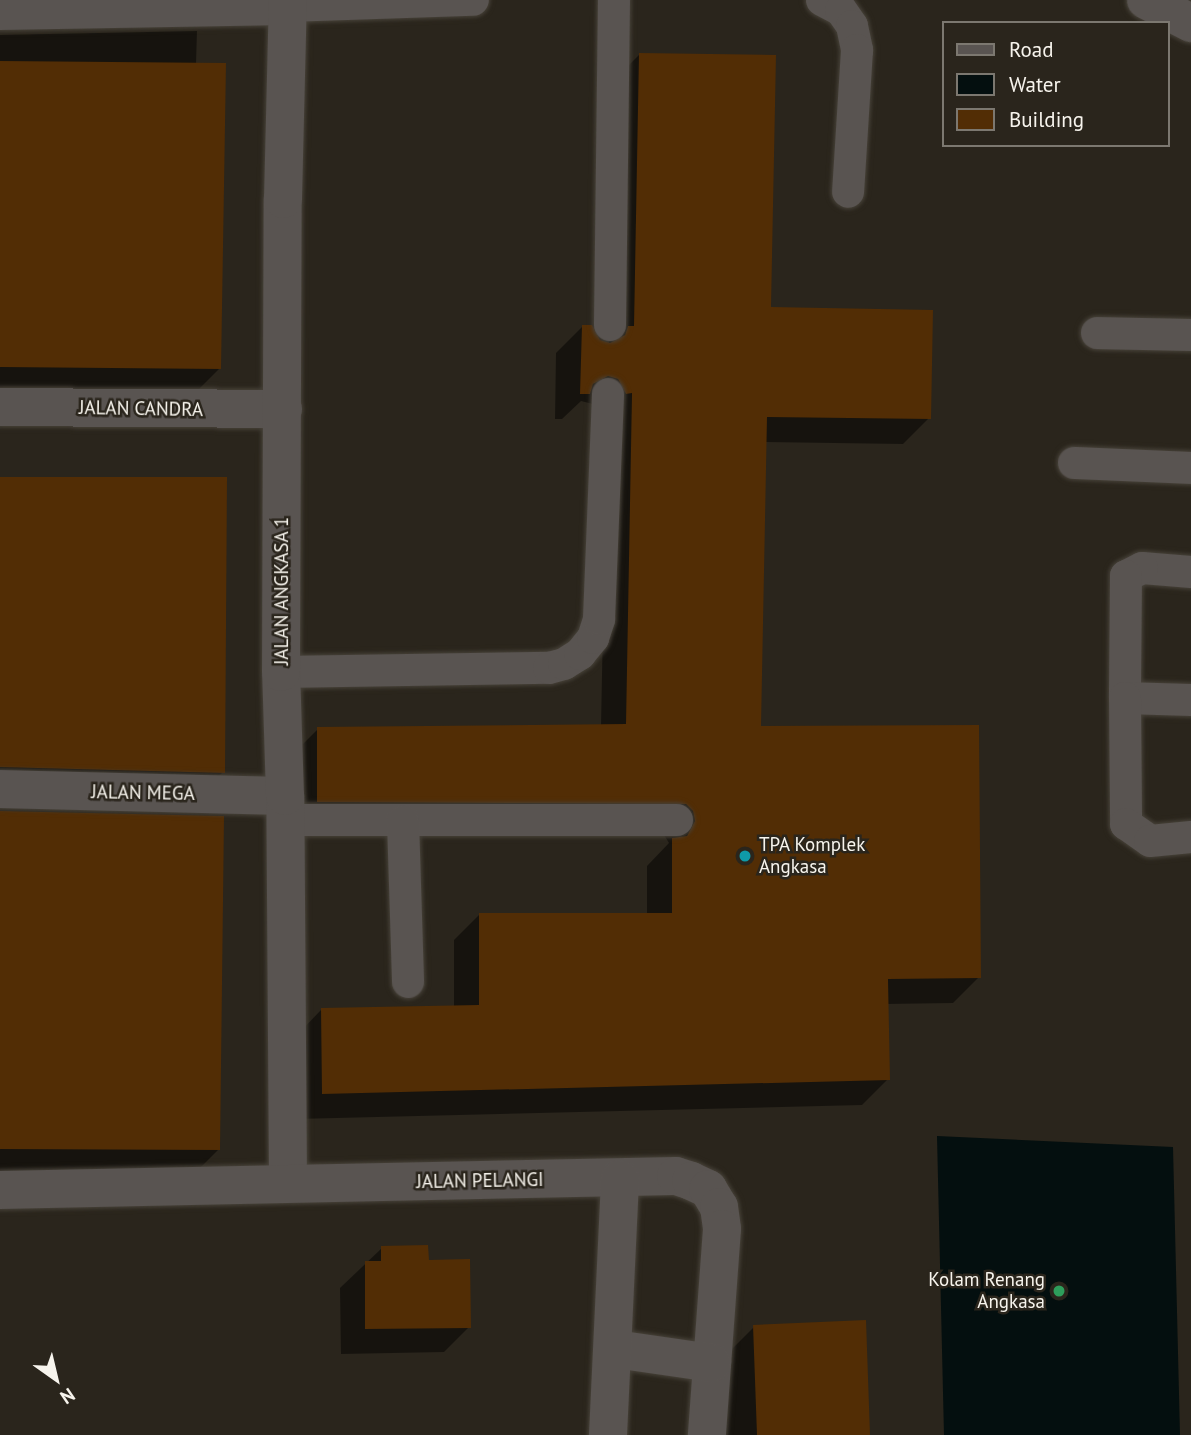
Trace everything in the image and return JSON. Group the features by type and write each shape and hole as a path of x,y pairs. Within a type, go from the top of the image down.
{"street":[{"path":"1146,0 1191,23"},
{"path":"0,11 288,3"},
{"name":"JALAN ANGKASA 1","path":"288,3 281,672 285,808 288,1182"},
{"name":"JALAN CANDRA","path":"0,407 283,409"},
{"name":"JALAN MEGA","path":"0,789 285,808"},
{"name":"JALAN PELANGI","path":"0,1190 676,1176 708,1189 719,1207 722,1228 707,1435"},
{"path":"608,1435 615,1349 620,1179"},
{"path":"615,1349 712,1363"}],"lane":[{"path":"288,3 473,0"},
{"path":"610,325 614,0"},
{"path":"822,0 841,10 852,26 857,50 848,192"},
{"path":"1097,333 1191,335"},
{"path":"281,672 549,668 564,664 580,654 593,638 599,618 608,394"},
{"path":"1074,463 1191,468"},
{"path":"1191,572 1142,568 1126,576 1125,698 1126,824 1150,841 1191,837"},
{"path":"1125,698 1191,700"},
{"path":"285,808 403,821 677,820"},
{"path":"403,821 408,982"}],"water":[{"name":"Kolam Renang Angkasa","path":"937,1136 1173,1147 1180,1435 944,1435"}],"building":[{"path":"639,53 776,55 771,307 933,310 931,419 767,417 761,726 979,725 981,978 888,979 890,1080 322,1094 321,1008 479,1005 479,913 672,913 672,838 687,836 695,821 693,811 686,804 317,802 317,727 626,724 632,393 626,394 618,379 608,376 593,384 590,394 580,394 582,325 592,325 600,340 610,343 625,335 628,326 634,326"},
{"path":"0,61 226,63 221,369 0,367"},
{"path":"0,477 227,477 225,773 0,767"},
{"path":"0,811 224,816 220,1150 0,1149"},
{"path":"428,1245 429,1260 470,1259 471,1328 365,1329 365,1261 381,1261 381,1246"},
{"path":"866,1320 870,1435 757,1435 753,1325"}],"place":[{"name":"TPA Komplek Angkasa","path":"745,856"},
{"name":"Kolam Renang Angkasa","path":"1059,1291"}]}
